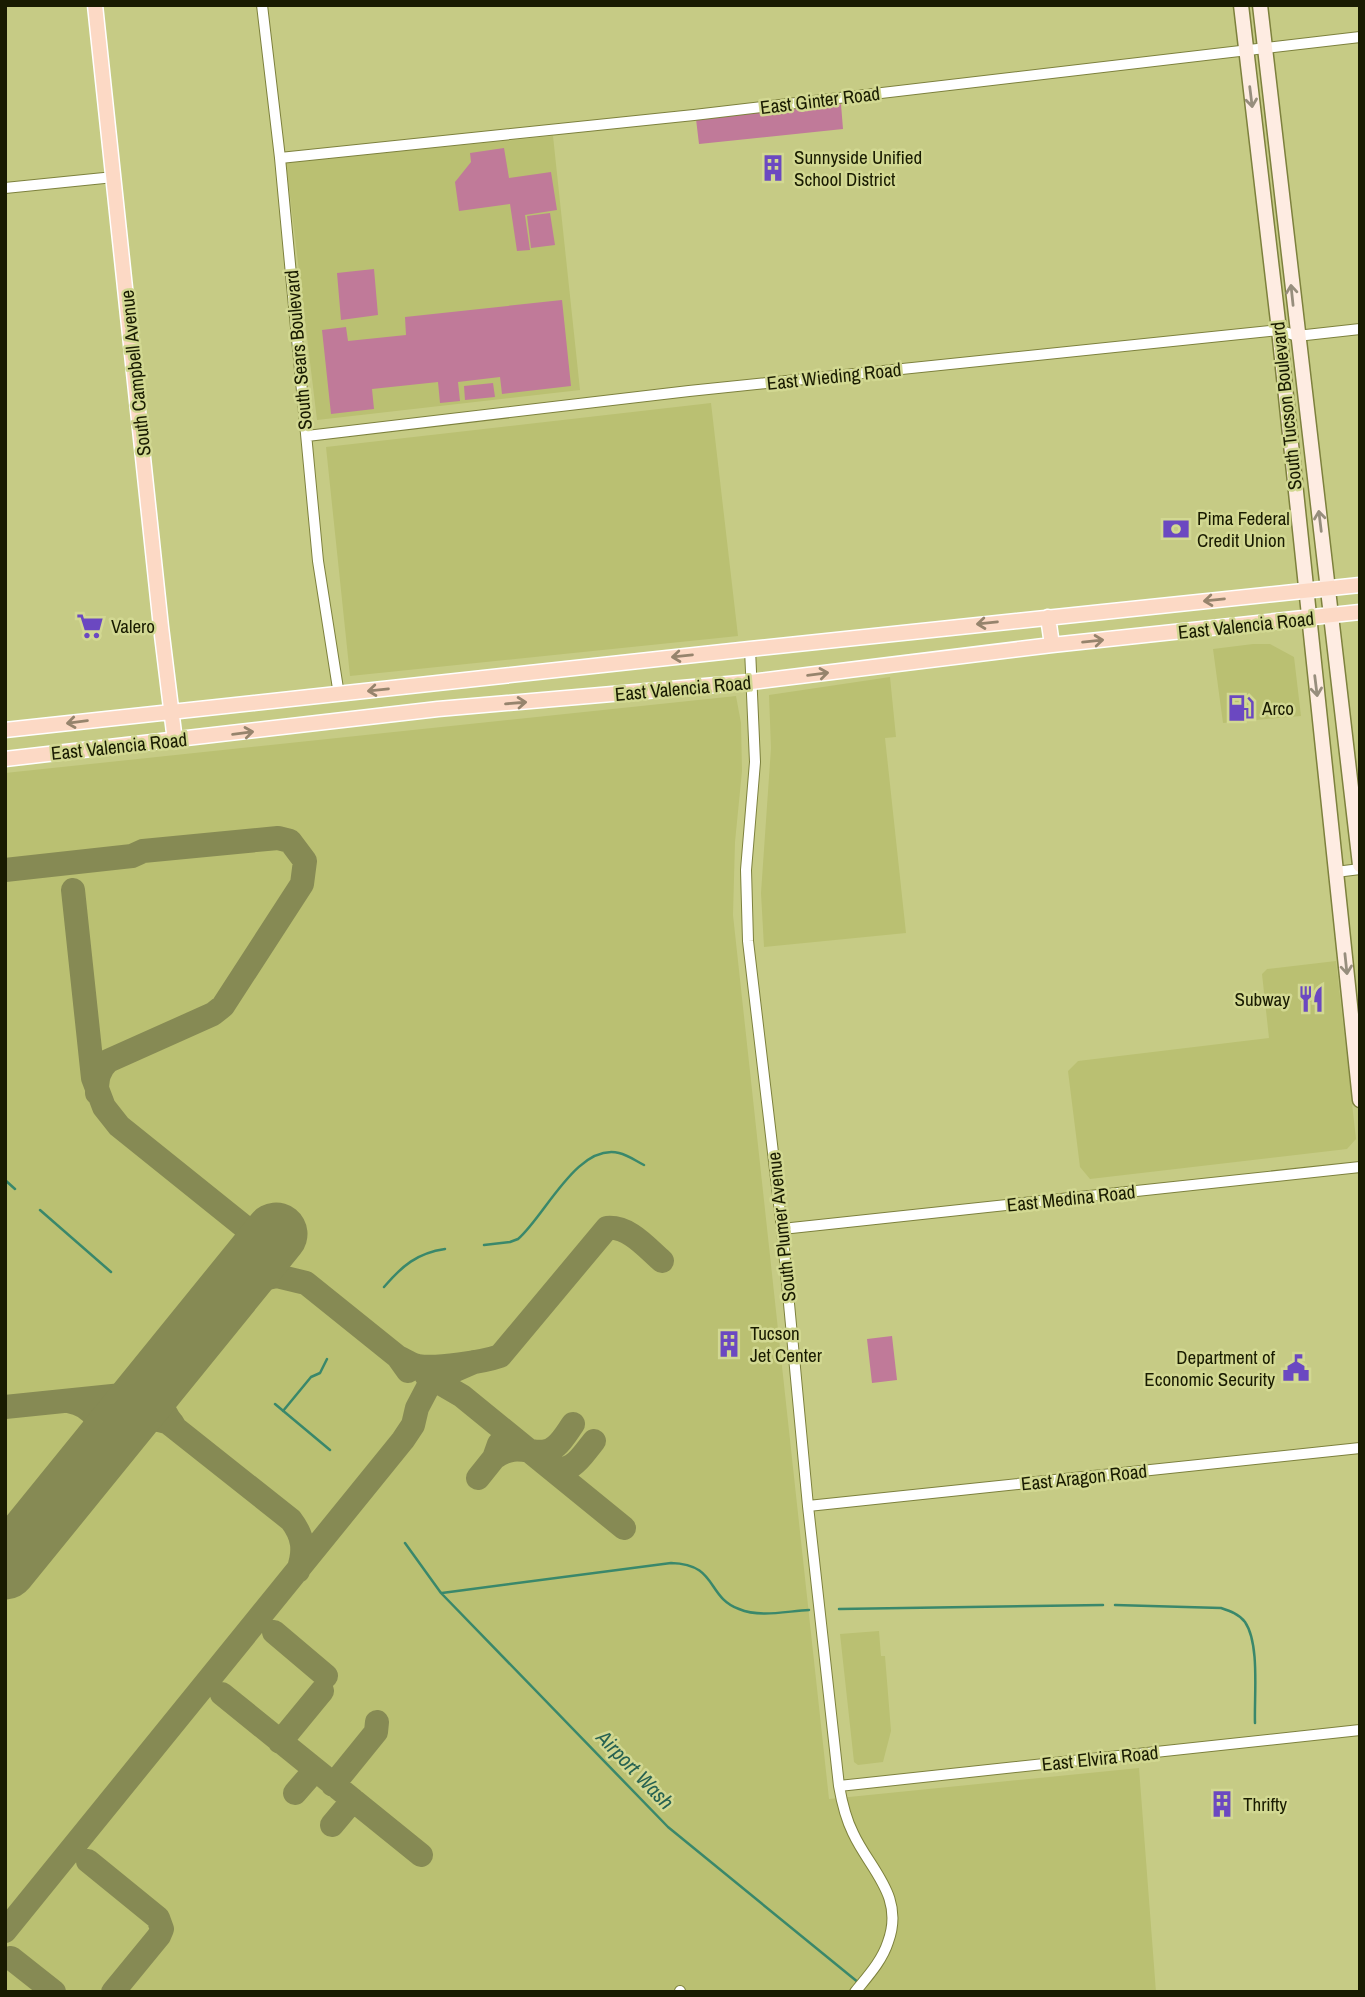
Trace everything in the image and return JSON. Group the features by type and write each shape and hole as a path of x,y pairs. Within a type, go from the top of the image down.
{"main road":[{"name":"South Campbell Avenue","path":"95,5 175,741"},
{"name":"South Tucson Boulevard","path":"1241,5 1279,330 1360,1100"},
{"name":"South Tucson Boulevard","path":"1260,5 1360,867"},
{"name":"East Valencia Road","path":"5,730 1360,585"},
{"name":"East Valencia Road","path":"5,759 438,709 751,682 1052,645 1360,612"},
{"path":"1048,617 1052,645"}],"street":[{"name":"South Sears Boulevard","path":"262,5 280,158 318,561 339,695"},
{"name":"East Ginter Road","path":"280,158 694,115 1360,37"},
{"path":"5,188 114,177"},
{"name":"East Wieding Road","path":"306,436 689,391 1279,330 1297,337 1360,329"},
{"name":"South Plumer Avenue","path":"750,649 755,762 746,873 748,941 782,1229 808,1506 839,1786 843,1810 854,1835 882,1878 890,1898 892,1920 889,1941 874,1969 855,1992"},
{"path":"1336,872 1360,867"},
{"name":"East Medina Road","path":"782,1229 1360,1167"},
{"name":"East Aragon Road","path":"808,1506 1360,1448"},
{"name":"East Elvira Road","path":"839,1786 1360,1730"}],"shaded area":[{"path":"841,104 843,129 699,144 696,119"},
{"path":"553,136 580,390 317,420 286,163"},
{"path":"504,148 509,178 551,172 557,210 525,215 530,250 517,251 510,204 459,211 455,182 471,162 470,153"},
{"path":"550,213 555,245 531,248 527,216"},
{"path":"374,269 378,315 341,320 337,273"},
{"path":"562,300 571,386 502,394 500,377 458,382 460,401 440,403 438,382 372,389 374,409 331,414 322,330 346,327 348,341 406,335 405,317"},
{"path":"493,383 495,397 465,400 464,386"},
{"path":"711,403 738,636 350,676 326,447"},
{"path":"1270,644 1294,657 1301,716 1223,723 1213,649"},
{"path":"890,677 896,737 885,738 906,933 764,947 761,893 771,748 769,695"},
{"path":"736,696 741,723 742,771 735,842 733,915 829,1799 1139,1768 1156,1992 5,1992 5,773"},
{"path":"1336,961 1356,1139 1347,1149 1090,1179 1080,1167 1068,1071 1078,1061 1269,1038 1262,974 1267,969"},
{"path":"892,1336 897,1380 872,1383 867,1339"},
{"path":"879,1631 881,1656 885,1656 891,1731 883,1762 858,1765 854,1762 840,1634"}],"waterway":[{"path":"484,1245 518,1239 563,1184 589,1159 604,1153 619,1153 644,1165"},
{"path":"5,1180 15,1189"},
{"path":"40,1210 111,1272"},
{"path":"384,1287 411,1262 426,1254 445,1249"},
{"path":"283,1411 311,1377 320,1373 327,1359"},
{"path":"275,1404 330,1450"},
{"name":"Airport Wash","path":"405,1543 441,1593 668,1827 859,1983"},
{"path":"442,1593 671,1563 697,1569 729,1604 747,1612 765,1614 809,1610"},
{"path":"839,1609 1103,1605"},
{"path":"1115,1605 1221,1608 1240,1617 1245,1622 1253,1643 1255,1723"}],"taxiway":[{"path":"5,870 132,856 143,851 278,838 290,841 305,861 302,884 223,1006 213,1014 108,1061 99,1076 97,1093"},
{"path":"73,890 93,1078 104,1107 119,1126 267,1245"},
{"path":"398,1357 413,1365 436,1367 500,1356 607,1228 623,1230 630,1234 662,1261"},
{"path":"234,1285 277,1276 306,1283 398,1357 408,1371"},
{"path":"5,1931 403,1440 413,1425 417,1408 428,1387 444,1375 474,1362"},
{"path":"164,1373 161,1400 173,1424"},
{"path":"426,1375 462,1396 624,1528"},
{"path":"5,1407 122,1395 141,1401 291,1520 299,1532 302,1544 298,1571"},
{"path":"68,1401 87,1408 97,1421 99,1438 95,1457"},
{"path":"116,1431 149,1419 171,1424"},
{"path":"494,1458 512,1450 549,1450 561,1441 573,1424"},
{"path":"550,1467 564,1469 576,1463 594,1441"},
{"path":"478,1478 494,1458 499,1444"},
{"path":"274,1632 326,1676"},
{"path":"280,1742 322,1691"},
{"path":"222,1694 421,1855"},
{"path":"333,1785 376,1732 377,1722"},
{"path":"295,1793 315,1770"},
{"path":"332,1825 353,1800"},
{"path":"88,1861 158,1918 162,1929 113,1992"},
{"path":"11,1958 54,1992"}],"runway":[{"path":"5,1568 276,1234"}],"place":[{"name":"Sunnyside Unified School District","path":"773,168"},
{"name":"Pima Federal Credit Union","path":"1176,529"},
{"name":"Valero","path":"90,626"},
{"name":"Arco","path":"1241,708"},
{"name":"Subway","path":"1311,999"},
{"name":"Tucson Jet Center","path":"729,1344"},
{"name":"Department of Economic Security","path":"1296,1368"},
{"name":"Thrifty","path":"1222,1804"}]}
